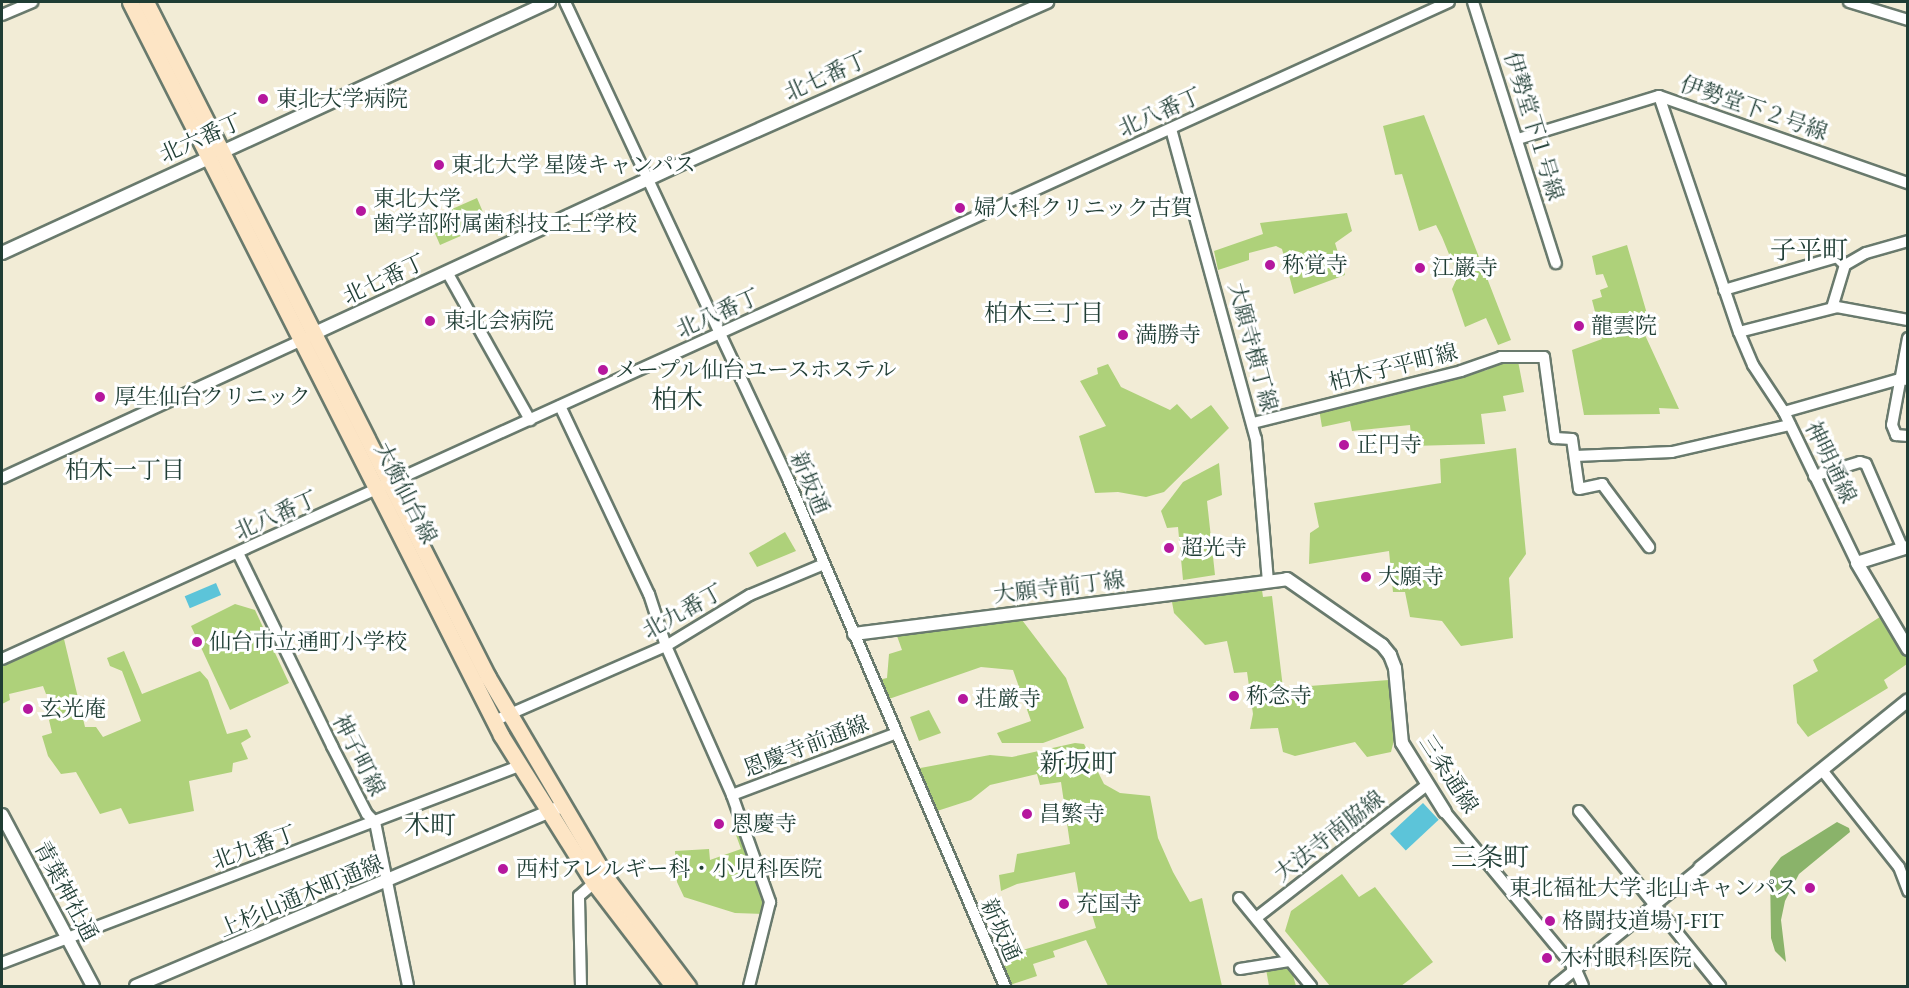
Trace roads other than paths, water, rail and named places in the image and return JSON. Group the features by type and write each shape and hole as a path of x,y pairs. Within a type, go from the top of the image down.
{"main road":[{"name":"大衡仙台線","path":"130,2 216,154"},
{"name":"大衡仙台線","path":"147,2 216,154 384,487 494,722 547,813 594,883 673,987"},
{"name":"大衡仙台線","path":"384,487 562,806 605,876 688,987"},
{"path":"577,829 698,987"}],"street":[{"path":"2,15 32,2"},
{"name":"北六番丁","path":"2,253 549,2"},
{"name":"新坂通","path":"565,2 824,564 894,734 1005,987"},
{"name":"北七番丁","path":"2,478 646,180 1047,2"},
{"name":"北八番丁","path":"2,659 1449,2"},
{"name":"伊勢堂下１号線","path":"1473,2 1556,263"},
{"path":"1849,2 1908,20"},
{"name":"伊勢堂下２号線","path":"1518,139 1659,96 1908,183"},
{"name":"神明通線","path":"1659,96 1738,332 1753,365 1784,412 1857,563 1908,649"},
{"name":"大願寺横丁線","path":"1171,129 1252,423 1268,581"},
{"path":"1832,308 1845,265 1866,253 1908,241"},
{"path":"1724,290 1837,257 1845,265"},
{"path":"447,272 530,420"},
{"path":"1738,332 1832,308 1908,320"},
{"path":"1908,338 1904,380 1892,425 1896,435 1908,436"},
{"name":"柏木子平町線","path":"1252,423 1461,371 1501,357 1544,357 1555,438 1572,439 1575,456"},
{"path":"1784,412 1904,380"},
{"path":"560,406 649,594 666,646 732,795 770,902 749,987"},
{"path":"1649,547 1602,484 1579,489 1575,456 1672,452 1790,425"},
{"path":"1814,477 1860,462 1866,464 1905,548 1857,563"},
{"name":"神子町線","path":"238,553 332,746 367,814 375,822 408,987"},
{"name":"北九番丁","path":"494,722 666,646 750,595 824,564"},
{"name":"三条通線","path":"1268,581 1287,579 1382,645 1395,668 1402,743 1426,785 1445,812 1576,970 1582,987"},
{"name":"大願寺前丁線","path":"854,634 1268,581"},
{"path":"1555,987 1652,905 1908,700"},
{"name":"恩慶寺前通線","path":"732,795 894,734"},
{"name":"北九番丁","path":"2,963 519,766"},
{"path":"1822,770 1903,863 1908,891"},
{"name":"大法寺南脇線","path":"1256,918 1426,785"},
{"name":"上杉山通木町通線","path":"136,987 386,883 562,806"},
{"path":"1579,810 1652,905 1720,987"},
{"name":"青葉神社通","path":"2,815 93,987"},
{"path":"581,987 579,896 594,883"},
{"path":"1239,898 1311,987"},
{"path":"1240,969 1290,961"}],"water":[{"path":"216,583 221,595 190,608 185,596"},
{"path":"1423,803 1439,820 1406,851 1390,834"}],"place":[{"name":"東北大学病院","path":"263,99"},
{"name":"東北大学 星陵キャンパス","path":"439,165"},
{"name":"婦人科クリニック古賀","path":"960,208"},
{"name":"東北大学 歯学部附属歯科技工士学校","path":"361,211"},
{"name":"称覚寺","path":"1270,265"},
{"name":"江巌寺","path":"1420,268"},
{"name":"東北会病院","path":"430,321"},
{"name":"龍雲院","path":"1579,326"},
{"name":"満勝寺","path":"1123,335"},
{"name":"メープル仙台ユースホステル","path":"603,370"},
{"name":"厚生仙台クリニック","path":"100,397"},
{"name":"正円寺","path":"1344,445"},
{"name":"超光寺","path":"1169,548"},
{"name":"大願寺","path":"1366,577"},
{"name":"仙台市立通町小学校","path":"197,642"},
{"name":"称念寺","path":"1234,696"},
{"name":"荘厳寺","path":"963,699"},
{"name":"玄光庵","path":"28,709"},
{"name":"昌繁寺","path":"1027,814"},
{"name":"恩慶寺","path":"719,824"},
{"name":"西村アレルギー科・小児科医院","path":"503,869"},
{"name":"東北福祉大学 北山キャンパス","path":"1810,888"},
{"name":"充国寺","path":"1064,904"},
{"name":"格闘技道場 J-FIT","path":"1550,921"},
{"name":"木村眼科医院","path":"1547,958"}],"district":[{"name":"子平町","path":"1809,251"},
{"name":"柏木三丁目","path":"1044,313"},
{"name":"柏木","path":"677,400"},
{"name":"柏木一丁目","path":"125,470"},
{"name":"新坂町","path":"1078,764"},
{"name":"木町","path":"430,826"},
{"name":"三条町","path":"1490,858"}]}
